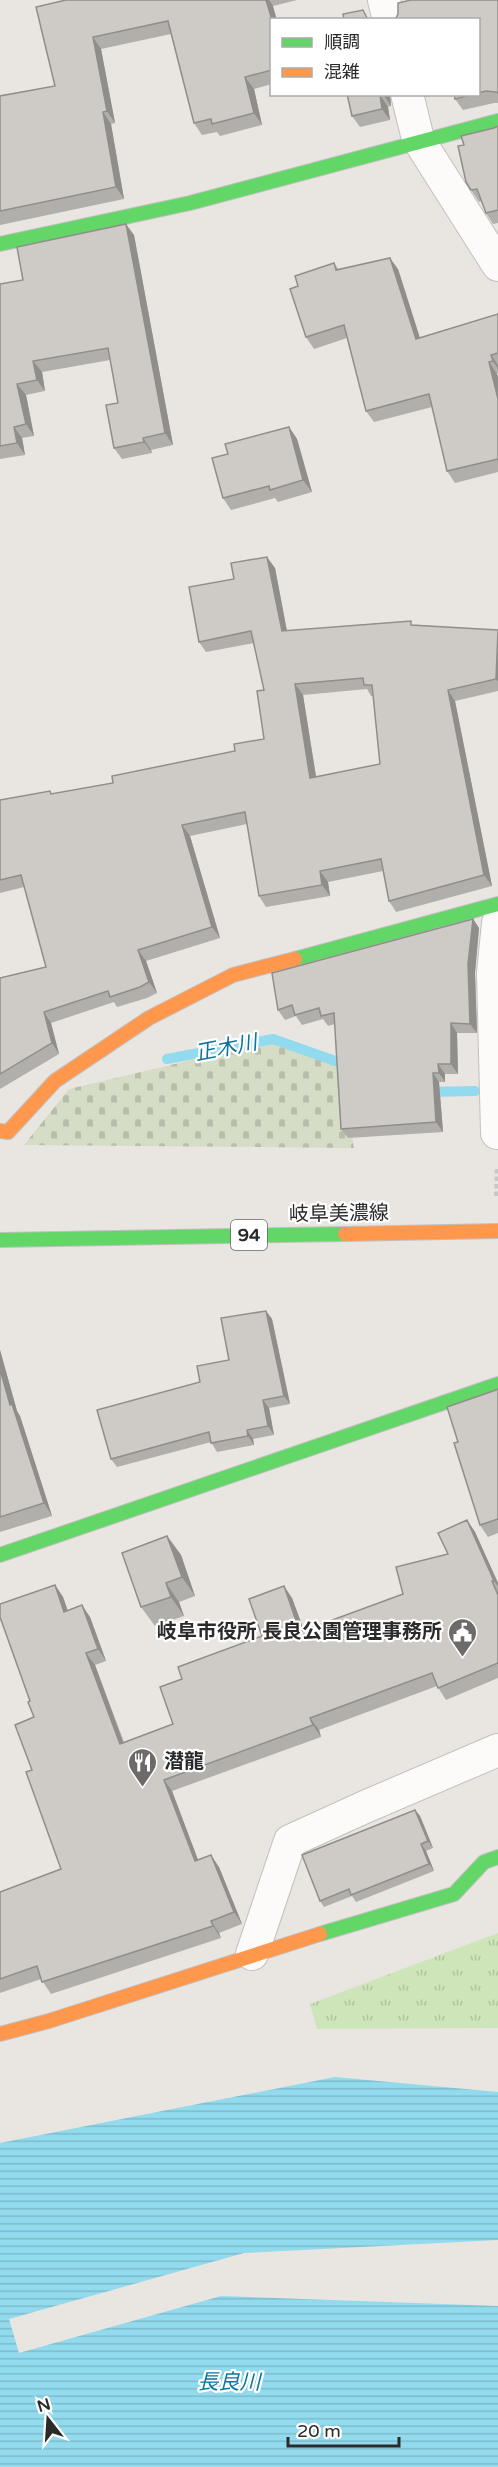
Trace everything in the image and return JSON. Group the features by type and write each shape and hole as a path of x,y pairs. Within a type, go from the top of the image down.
{"street":[{"path":"384,0 388,18"},
{"path":"407,96 418,139 498,265"},
{"path":"0,244 74,230 250,187 418,139 498,121"},
{"path":"0,1131 8,1132 55,1081 88,1056 149,1018 233,975 498,904"},
{"path":"497,1133 493,973 498,923"},
{"name":"岐阜美濃線","path":"0,1240 497,1231"},
{"path":"0,1554 498,1384"},
{"path":"252,1954 290,1842 498,1750"},
{"path":"0,2034 49,2021 252,1954 454,1894 484,1863 498,1857"}],"path":[{"path":"497,1133 497,1231"}],"green space":[{"path":"272,1041 340,1065 354,1148 24,1145 69,1089"},
{"path":"498,1933 498,2028 317,2029 310,2004"}],"water":[{"name":"長良川","path":"335,2077 498,2092 498,2240 244,2253 9,2319 19,2353 221,2296 498,2306 498,2467 0,2467 0,2143"}],"building":[{"path":"66,0 266,0 271,18 270,71 245,77 254,113 212,124 211,119 194,123 168,21 93,37 107,111 103,112 116,187 0,211 0,96 55,86 36,7"},
{"path":"411,0 498,0 498,93 480,92 480,18 396,18 398,3"},
{"path":"363,10 367,18 344,18 343,14"},
{"path":"347,96 380,96 382,109 352,116"},
{"path":"498,126 498,210 486,213 477,189 471,190 466,182 458,146 464,145 461,136"},
{"path":"126,224 165,433 143,438 144,442 114,448 106,405 118,403 108,348 33,361 37,380 17,384 26,424 14,427 17,443 0,446 0,284 23,280 17,247"},
{"path":"390,258 416,339 498,314 498,353 491,355 493,361 489,362 498,399 498,459 447,471 429,394 366,411 344,325 306,337 290,289 298,286 295,276 334,263 336,270"},
{"path":"289,427 303,480 270,490 269,486 223,498 212,458 228,454 225,444"},
{"path":"267,557 282,631 411,621 411,625 498,630 496,679 448,690 484,875 389,901 381,859 320,871 322,885 259,896 245,812 182,825 212,927 138,950 149,982 140,987 110,997 108,991 44,1012 52,1043 0,1074 0,978 46,967 21,875 0,880 0,800 113,783 112,776 235,751 234,744 264,739 257,691 264,690 251,631 199,642 189,587 234,579 231,563","holes":["363,678 364,685 372,685 380,764 310,778 295,684"]},
{"path":"473,919 468,964 470,1024 451,1023 451,1064 438,1064 439,1073 433,1073 436,1122 341,1129 334,1013 321,1016 319,1008 295,1015 292,1005 278,1010 272,973"},
{"path":"266,1311 284,1396 263,1400 268,1426 247,1430 248,1436 211,1443 209,1432 111,1459 97,1410 200,1382 197,1366 229,1360 221,1318"},
{"path":"0,1369 44,1503 0,1517"},
{"path":"498,1389 498,1519 480,1525 454,1443 458,1442 447,1407"},
{"path":"467,1520 498,1595 498,1663 438,1688 432,1673 310,1718 313,1725 164,1780 195,1861 211,1855 234,1912 211,1921 213,1926 42,1982 37,1966 0,1979 0,1892 61,1869 26,1772 32,1770 15,1725 34,1717 0,1617 0,1604 55,1585 64,1612 82,1605 98,1649 86,1653 120,1744 173,1724 160,1687 182,1679 178,1667 262,1636 249,1599 284,1586 300,1632 403,1594 396,1567 448,1554 438,1533"},
{"path":"167,1536 182,1577 166,1583 171,1597 141,1607 122,1553"},
{"path":"415,1810 428,1841 421,1844 429,1864 351,1895 349,1889 320,1901 302,1855"}],"waterway":[{"name":"正木川","path":"167,1059 273,1039 341,1063 351,1064"},
{"name":"正木川","path":"428,1092 475,1091"}],"traffic: fast":[{"path":"0,244 190,203 498,121"},
{"path":"295,959 498,904"},
{"path":"0,1240 345,1234"},
{"path":"0,1555 498,1384"},
{"path":"320,1934 454,1894 484,1862 498,1857"}],"traffic: slow":[{"path":"0,1131 8,1132 55,1081 149,1018 233,975 295,959"},
{"path":"345,1234 498,1231"},
{"path":"0,2034 49,2021 320,1934"}],"place":[{"name":"岐阜市役所 長良公園管理事務所","path":"463,1658"},
{"name":"潜龍","path":"143,1788"}]}
